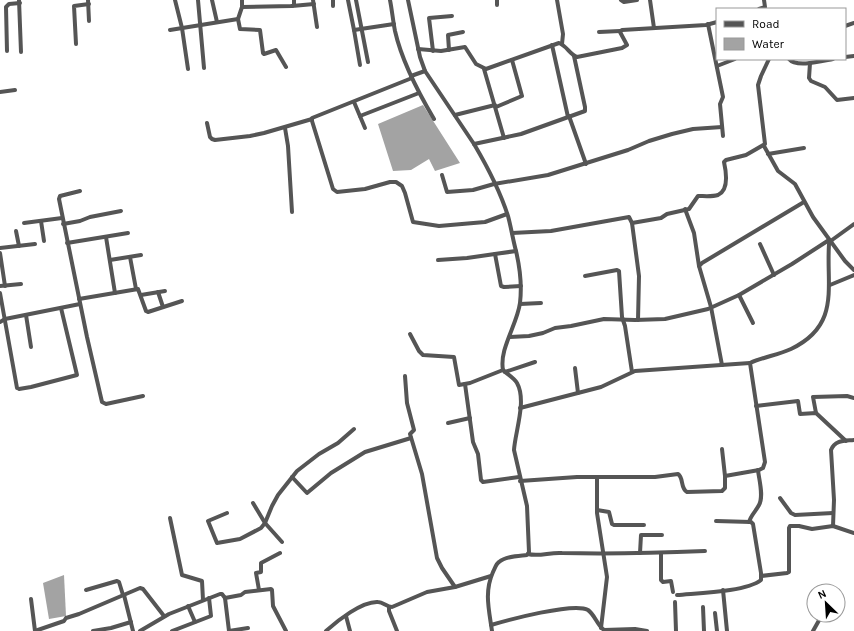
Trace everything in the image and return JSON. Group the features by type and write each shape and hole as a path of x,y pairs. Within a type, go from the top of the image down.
{"street":[{"path":"174,0 182,28 188,69"},
{"path":"198,0 204,68"},
{"path":"212,0 216,22"},
{"path":"242,0 242,7 238,19 240,29 260,30 263,53 277,50 286,66"},
{"path":"292,6 294,4 294,0"},
{"path":"333,0 333,6"},
{"path":"348,0 360,66"},
{"path":"356,0 368,62"},
{"path":"390,0 397,38 419,93 434,119"},
{"path":"408,0 418,49 425,71 474,144 494,184 507,214 519,262 521,286 520,304 510,337 502,356 504,371 517,384 520,394 520,423 514,443 514,450 527,506 529,533 528,554"},
{"path":"497,0 497,5"},
{"path":"557,0 563,34 562,44"},
{"path":"621,0 624,2 637,0"},
{"path":"650,0 654,28"},
{"path":"764,0 765,8"},
{"path":"7,50 6,7 9,4 19,2 21,52"},
{"path":"76,44 74,6 89,2 90,21"},
{"path":"242,7 292,6 314,2 317,27"},
{"path":"433,51 429,18 452,16"},
{"path":"170,30 238,19"},
{"path":"599,32 716,22"},
{"path":"354,30 394,24"},
{"path":"708,24 723,97 720,104 723,136"},
{"path":"574,56 626,47 627,44 620,31"},
{"path":"449,50 448,35 463,32"},
{"path":"474,144 504,138 547,126 569,116 583,112 585,109 574,56 562,44 559,43 552,45 484,69"},
{"path":"552,45 569,116 586,164"},
{"path":"418,49 433,51 466,48 476,64 484,69 504,138"},
{"path":"455,115 495,106 522,96 512,60"},
{"path":"717,66 732,60"},
{"path":"768,60 760,76 758,85 765,141 764,146 778,171 796,186 804,202 830,241 854,270"},
{"path":"790,60 795,63 810,63 826,60"},
{"path":"810,63 809,78 812,82 825,87 837,100 854,98"},
{"path":"206,123 210,137 215,140 250,136 284,128 312,119 425,71"},
{"path":"0,92 15,90"},
{"path":"360,116 419,93"},
{"path":"354,102 365,128"},
{"path":"312,119 334,191 365,189 390,182 396,182 402,186 405,193 412,222 439,226 485,222 507,214"},
{"path":"442,175 447,192 476,189 494,184 548,176 635,148 649,141 672,134 693,129 722,127"},
{"path":"284,128 288,146 292,212"},
{"path":"632,223 661,218 666,214 690,208 696,197 716,196 722,192 725,186 726,170 724,162 726,160 746,155 764,146"},
{"path":"768,154 804,148"},
{"path":"80,191 59,197 67,243 103,403 106,404 143,396"},
{"path":"699,266 804,202"},
{"path":"685,210 694,233 699,266 711,308 722,365"},
{"path":"63,224 121,211"},
{"path":"512,233 551,231 629,217 632,223 639,276 638,320"},
{"path":"24,223 62,218"},
{"path":"41,220 44,242"},
{"path":"510,337 529,336 543,333 555,328 604,319 638,320 670,318 711,308 739,295 813,252 854,224"},
{"path":"16,231 19,246"},
{"path":"67,243 128,233"},
{"path":"106,237 115,292"},
{"path":"520,408 607,385 632,372 750,363 791,349 812,335 826,312 830,285 830,241"},
{"path":"0,248 36,244"},
{"path":"760,244 774,274"},
{"path":"438,260 516,251"},
{"path":"0,253 5,286"},
{"path":"495,254 501,286 521,286"},
{"path":"110,260 140,255"},
{"path":"130,257 136,289 138,289 141,295 146,312 182,301"},
{"path":"585,276 617,270 619,271 622,320 625,326 632,372"},
{"path":"830,285 854,275"},
{"path":"0,286 21,284"},
{"path":"0,322 5,319 61,308 80,301 115,292 136,289"},
{"path":"141,295 166,291"},
{"path":"0,292 18,389 77,375 61,308"},
{"path":"158,292 163,307"},
{"path":"739,295 753,324"},
{"path":"520,304 541,303"},
{"path":"26,315 31,347"},
{"path":"410,334 419,351 423,355 454,357 458,384 465,384 534,362"},
{"path":"725,476 758,470 763,468 765,462 750,363"},
{"path":"574,368 578,393"},
{"path":"405,376 407,403 414,431 410,433 422,474 437,558 445,574 455,587"},
{"path":"465,384 473,442 478,452 482,482 520,478 655,477 678,474 682,477 684,490 689,492 723,490 725,488 725,476 722,449"},
{"path":"846,441 816,413 813,397 847,396 854,398"},
{"path":"756,406 798,401 800,414 816,413"},
{"path":"448,423 470,418"},
{"path":"227,513 208,521 217,543 244,537 258,530 265,523 274,500 292,477 309,461 338,443 354,429"},
{"path":"292,477 307,493 332,473 365,452 411,438"},
{"path":"833,526 831,450 836,443 854,440"},
{"path":"749,522 761,500 758,470"},
{"path":"597,477 597,510 608,577 602,629"},
{"path":"780,498 791,513 795,515 833,513"},
{"path":"253,503 265,523 282,542"},
{"path":"597,510 609,512 612,524 614,525 644,526"},
{"path":"170,518 182,575 202,581 203,600"},
{"path":"677,595 738,589 753,585 761,580 762,576 753,524 749,522 716,521"},
{"path":"762,576 789,572 788,528 790,526 799,526 812,529 833,526 854,533"},
{"path":"640,554 641,535 662,535"},
{"path":"492,631 488,614 487,596 496,565 501,561 528,554 640,554 705,551"},
{"path":"259,590 256,573 261,572 261,563 280,553"},
{"path":"661,553 661,580 663,582 671,581 673,592"},
{"path":"389,607 427,592 455,587 492,576"},
{"path":"86,590 117,581 134,631"},
{"path":"30,599 35,631 64,621 66,618 142,588 164,616"},
{"path":"225,598 241,595 245,592 272,590 273,606 286,631"},
{"path":"723,590 728,631"},
{"path":"140,631 164,616 222,594 225,598 229,631 248,628"},
{"path":"172,631 211,616 209,598"},
{"path":"326,631 362,606 375,602 381,602 389,607"},
{"path":"675,602 676,631"},
{"path":"188,606 195,622"},
{"path":"389,607 389,611 397,631"},
{"path":"703,607 704,631"},
{"path":"491,625 544,612 565,609 586,609 591,613 602,629"},
{"path":"715,613 717,631"},
{"path":"346,616 350,631"},
{"path":"93,631 111,628 131,622"},
{"path":"602,629 635,629 647,631"}],"water":[{"path":"423,105 460,163 435,171 429,159 411,170 393,171 378,124"},
{"path":"64,575 66,616 49,619 43,583"}]}
